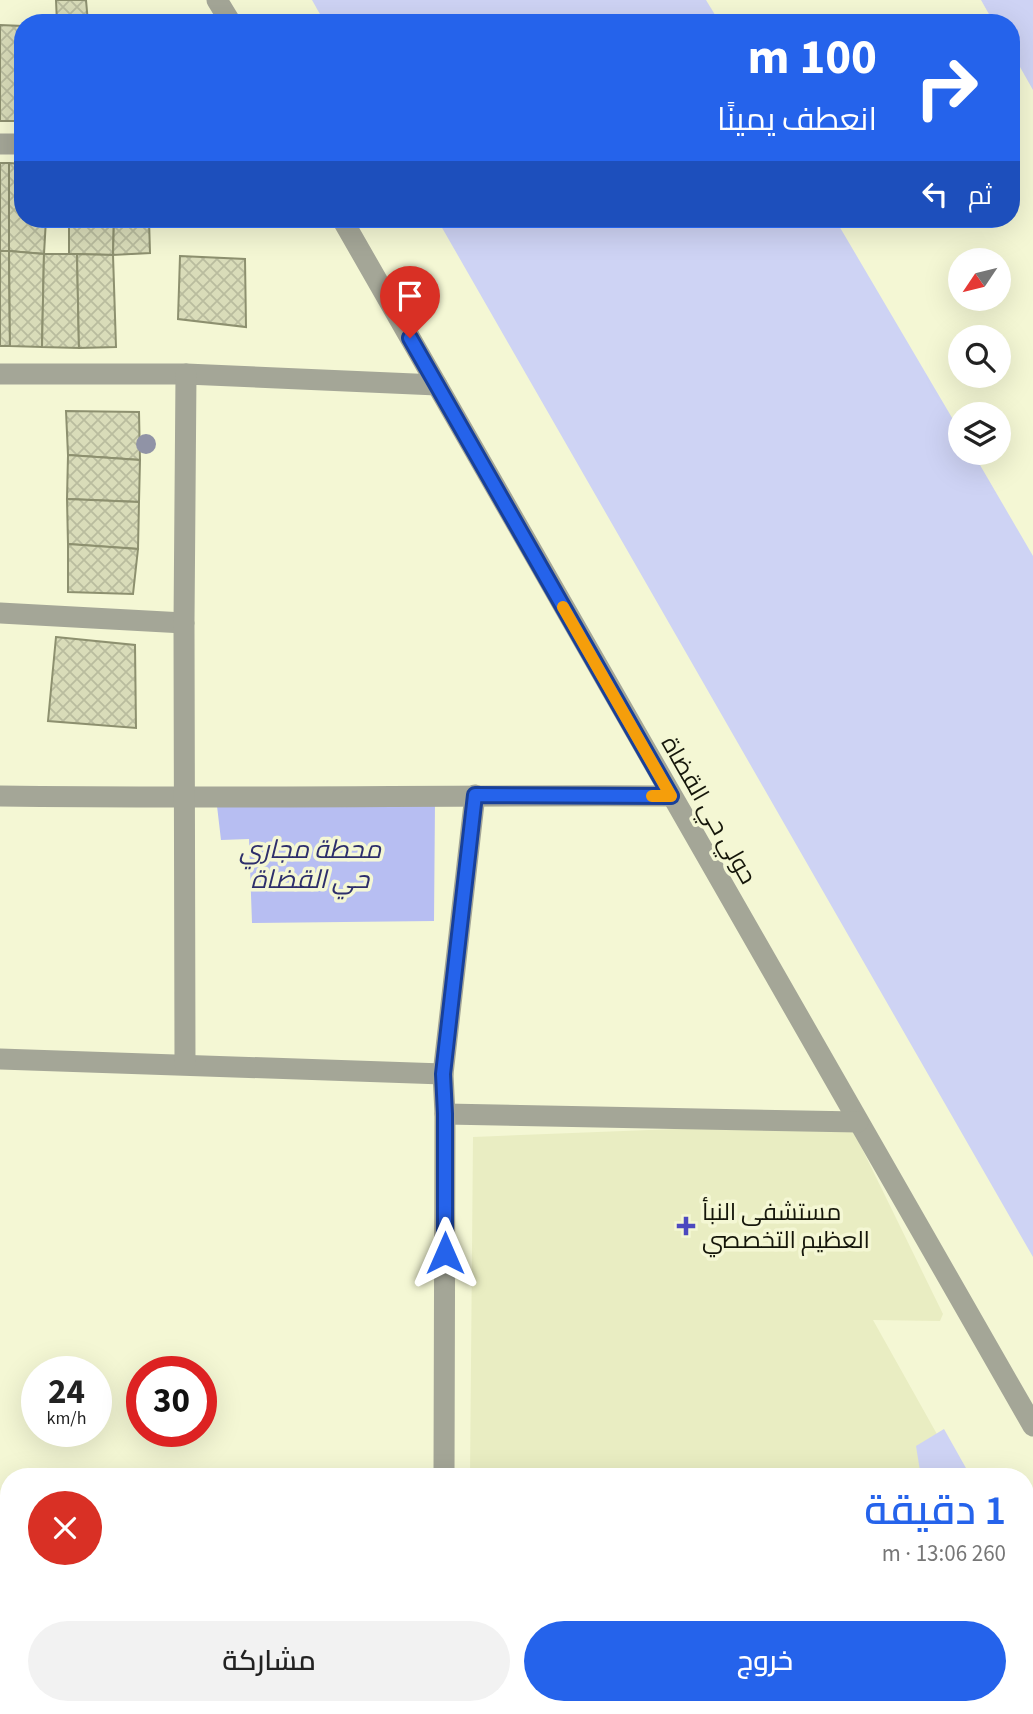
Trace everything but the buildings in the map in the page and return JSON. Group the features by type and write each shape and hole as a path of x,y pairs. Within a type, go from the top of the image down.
{"street":[{"name":"حولي حي القضاة","path":"347,228 1033,1426"},
{"path":"0,374 186,374 437,385"},
{"path":"185,1064 186,374"},
{"path":"0,613 184,623"},
{"path":"444,1468 443,1074 475,795"},
{"path":"0,796 671,796"},
{"path":"0,1059 443,1074"},
{"path":"445,1114 858,1122"}],"shaded area":[{"path":"312,0 706,0 715,14 320,14"},
{"path":"981,0 1033,0 1033,90 1020,67 1020,14 989,14"},
{"path":"442,228 840,228 948,411 948,465 980,465 1033,556 1033,1257"},
{"name":"مستشفى النبأ العظيم التخصصي","path":"849,1122 943,1314 940,1321 873,1320 956,1468 470,1468 473,1137"},
{"path":"944,1429 966,1468 920,1468 916,1446"}],"water":[{"name":"محطة مجاري حي القضاة","path":"435,802 434,921 252,923 249,839 221,840 217,806"}],"slow traffic":[{"path":"563,607 671,796 652,796"}],"place":[{"name":"مستشفى النبأ العظيم التخصصي","path":"686,1226"}],"route":[{"path":"410,338 671,796 475,795 443,1074 445,1253"}]}
